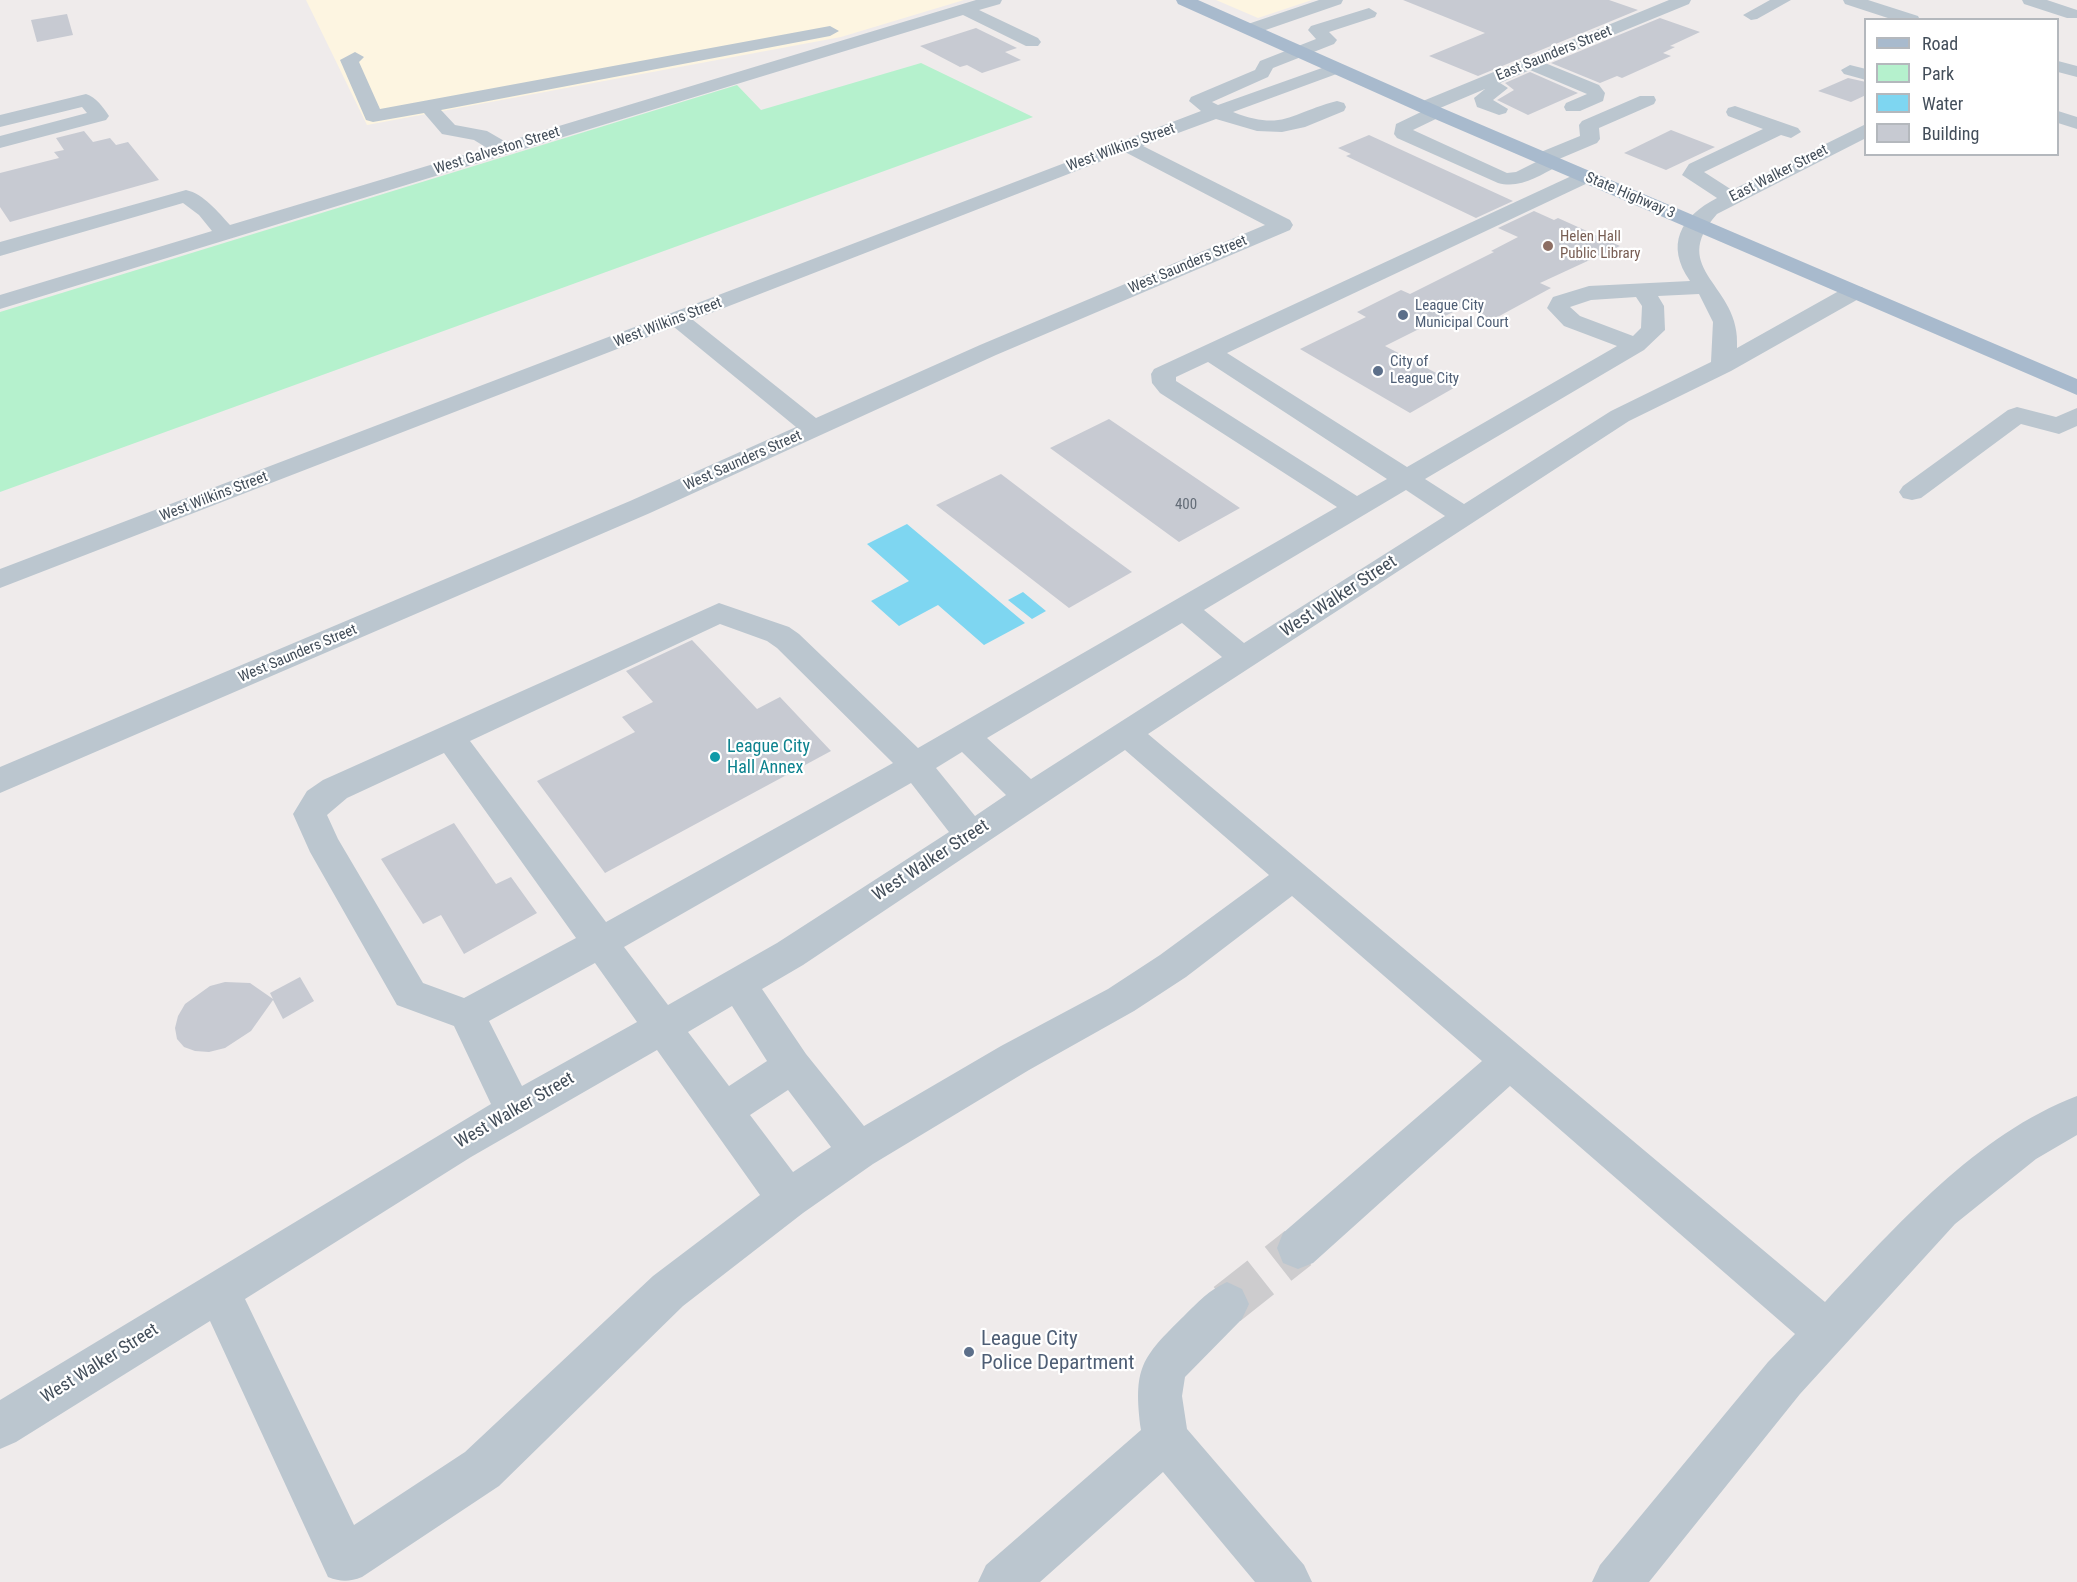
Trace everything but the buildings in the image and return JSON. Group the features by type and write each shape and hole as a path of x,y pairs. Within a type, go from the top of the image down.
{"main road":[{"name":"State Highway 3","path":"1184,0 1430,110 2077,388"}],"street":[{"name":"West Galveston Street","path":"0,302 159,256 225,233 864,39 924,10 964,9 994,0"},
{"path":"1251,29 1335,0"},
{"name":"East Saunders Street","path":"1547,160 1521,177 1505,179 1404,134 1403,128 1430,110 1486,82 1683,0"},
{"path":"1751,15 1783,0"},
{"path":"1851,0 1906,18"},
{"path":"2030,0 2074,16"},
{"path":"1273,5 1294,14"},
{"path":"964,9 1032,42"},
{"path":"355,57 349,60 373,116 843,28 924,10"},
{"path":"1337,106 1292,125 1265,126 1219,113 1198,101 1262,73 1266,64 1328,40 1317,30 1369,13"},
{"path":"843,28 864,39"},
{"path":"1531,64 1592,89 1596,93 1596,97 1573,107"},
{"path":"2059,66 2077,72"},
{"name":"West Wilkins Street","path":"0,579 1336,68"},
{"path":"1462,123 1499,109 1485,103 1486,94 1499,88 1486,82"},
{"path":"1233,87 1257,98"},
{"path":"0,121 86,100 99,116 0,141"},
{"path":"1547,160 1590,139 1589,125 1647,100"},
{"path":"428,107 449,130 480,135 503,149"},
{"path":"1735,112 1832,147"},
{"path":"2059,117 2077,123"},
{"path":"1732,199 1692,175 1696,168 1780,128"},
{"name":"East Walker Street","path":"1695,224 1710,210 1864,131"},
{"path":"31,134 44,151"},
{"name":"West Saunders Street","path":"0,781 640,507 988,350 1282,225 1128,146"},
{"path":"1356,508 1164,383 1162,378 1167,371 1585,177"},
{"path":"0,249 186,196 206,211 225,233"},
{"path":"92,245 206,211"},
{"path":"1695,224 1687,243 1689,264 1720,309 1726,345 1722,366"},
{"path":"1636,345 1572,321 1558,308 1561,302 1574,296 1703,287"},
{"path":"467,1015 601,943 1185,610 1406,478 1636,345 1653,330 1653,306 1644,291"},
{"name":"West Walker Street","path":"0,1426 514,1111 800,947 1126,733 1620,416 1722,366 1854,292"},
{"path":"678,319 813,429"},
{"path":"1208,352 1464,516"},
{"path":"1912,492 2017,415 2059,426 2077,416"},
{"path":"1185,610 1243,658"},
{"path":"514,1111 467,1015 410,994 322,843 310,814 319,800 335,789 719,613 778,634 788,641 914,764 971,835"},
{"path":"1126,733 1826,1332"},
{"path":"964,735 1029,797"},
{"path":"450,737 788,1199"},
{"path":"219,1291 350,1571 482,1469 668,1291 788,1199 859,1151 1015,1058 1121,1000 1173,966 1293,876"},
{"path":"738,984 792,1066 859,1151"},
{"path":"1298,1248 1510,1061"},
{"path":"724,1111 792,1066"},
{"path":"1617,1582 1784,1378 1940,1210 2022,1146 2077,1114"},
{"path":"1227,1304 1165,1366 1159,1396 1165,1439 1287,1582"},
{"path":"1003,1582 1165,1439"}],"shaded area":[{"path":"306,0 964,0 841,37 367,125"},
{"path":"1216,0 1312,0 1258,18"}],"green space":[{"path":"921,63 1033,117 0,492 0,312 737,85 761,110"}],"water":[{"path":"907,524 1025,623 984,645 938,605 899,626 871,601 909,581 867,544"},
{"path":"1023,592 1046,611 1032,619 1008,600"}],"tunnel":[{"path":"1227,1304 1298,1248"}],"place":[{"name":"Helen Hall Public Library","path":"1548,246"},
{"name":"League City Municipal Court","path":"1403,315"},
{"name":"City of League City","path":"1378,371"},
{"name":"League City Hall Annex","path":"715,757"},
{"name":"League City Police Department","path":"969,1352"}]}
